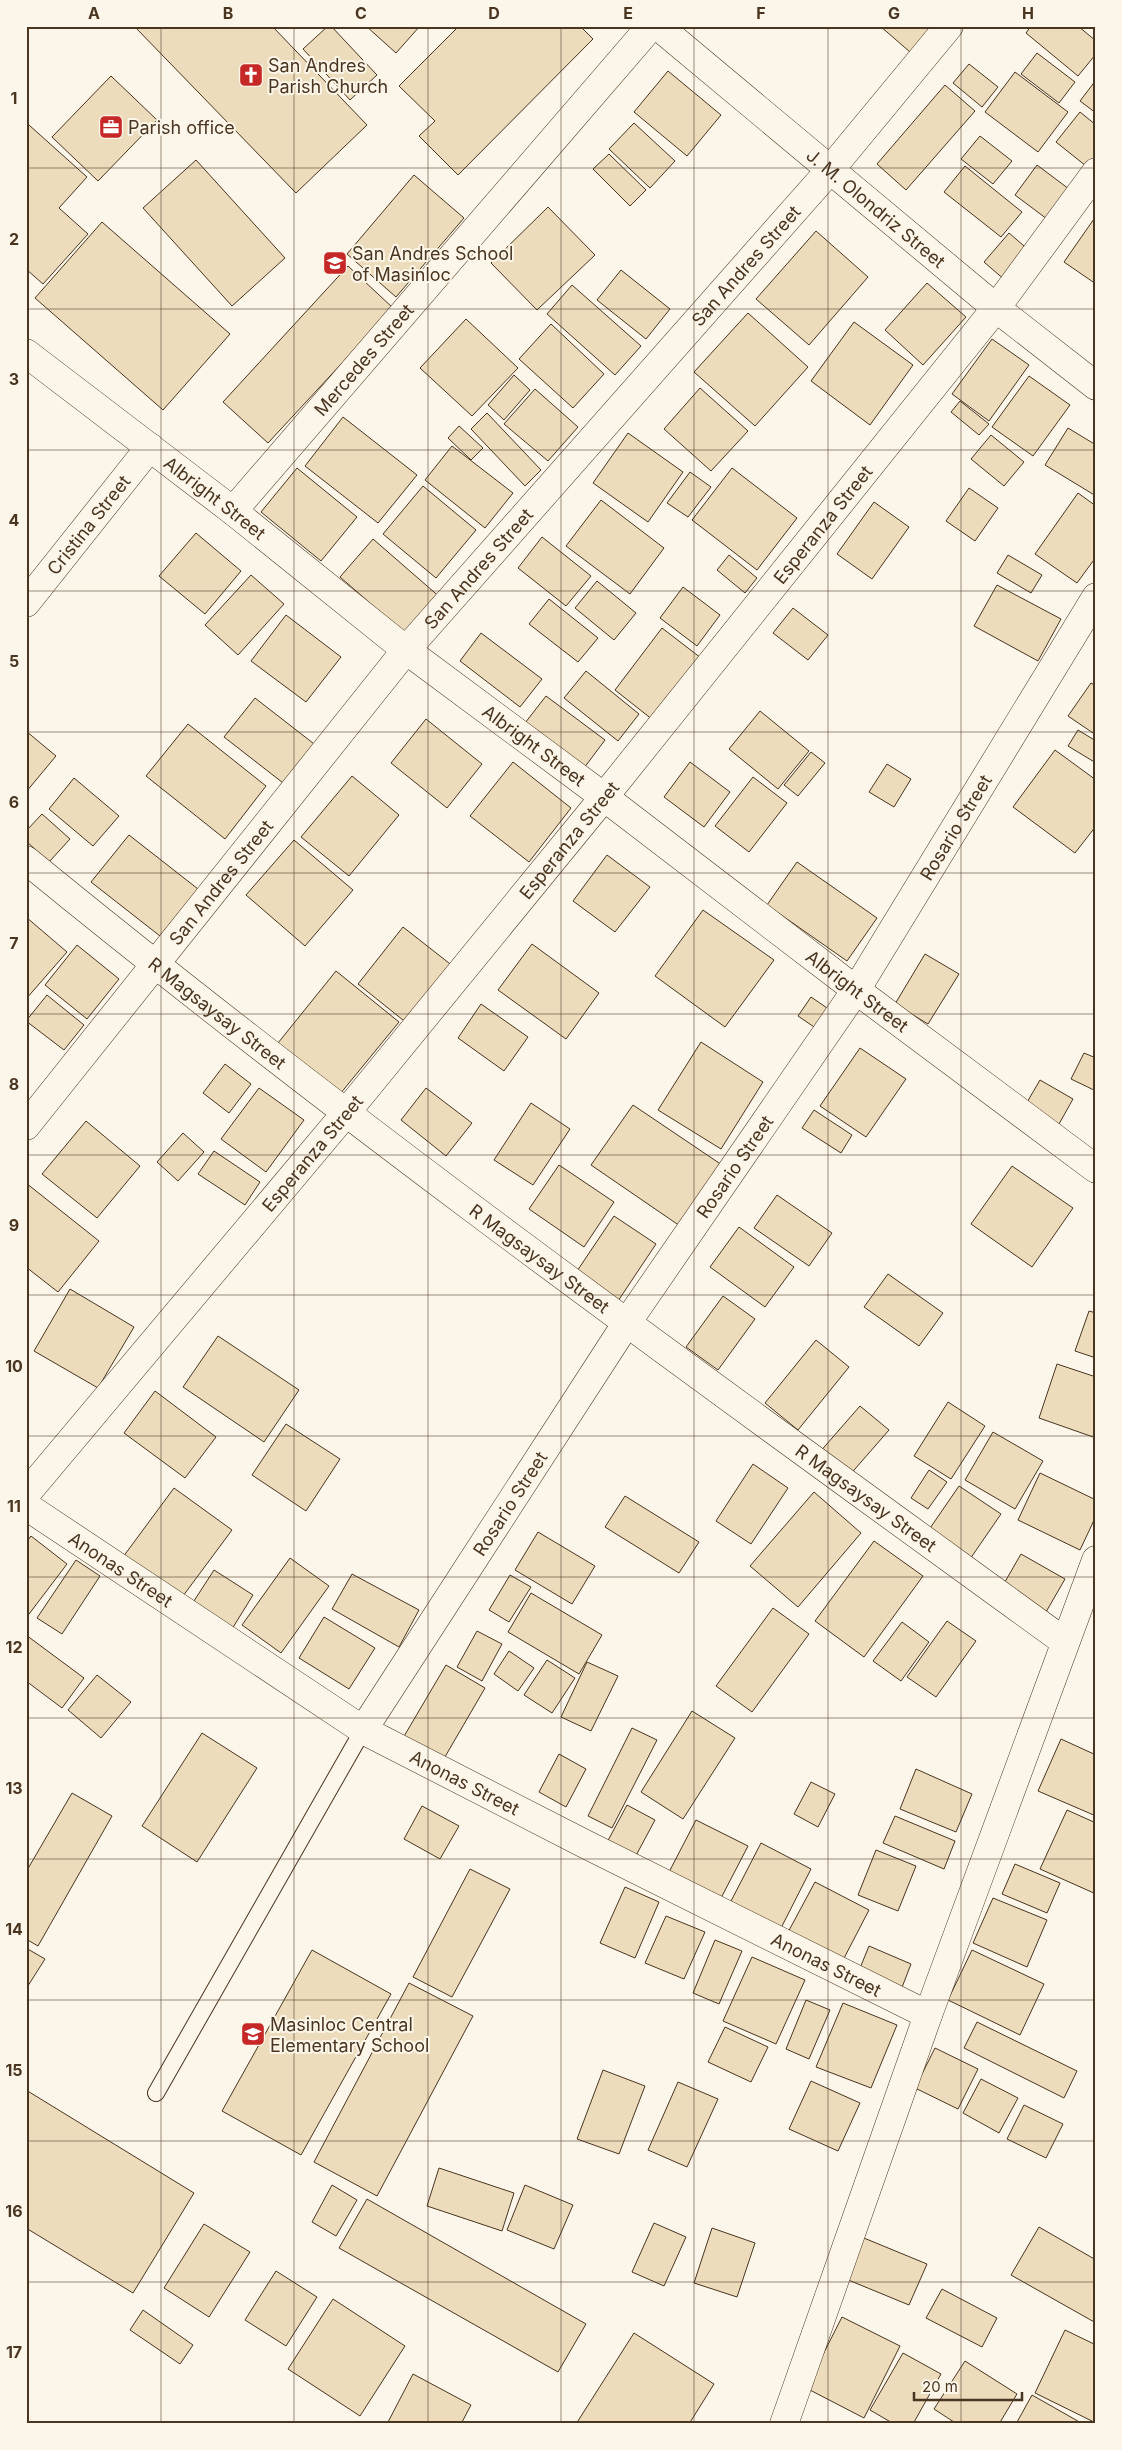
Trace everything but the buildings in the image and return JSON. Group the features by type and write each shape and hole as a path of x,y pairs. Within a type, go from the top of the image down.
{"street":[{"name":"Mercedes Street","path":"233,511 651,26"},
{"name":"J. M. Olondriz Street","path":"658,26 996,308 1096,386"},
{"name":"San Andres Street","path":"26,1126 406,650 830,170 949,26"},
{"name":"Esperanza Street","path":"26,1494 344,1114 604,797 996,308 1096,172"},
{"name":"Albright Street","path":"26,352 233,511 406,650 604,797 856,990 1096,1169"},
{"name":"Cristina Street","path":"26,603 150,447"},
{"name":"Rosario Street","path":"363,1730 626,1324 856,990 1096,597"},
{"name":"R Magsaysay Street","path":"26,860 154,965 344,1114 626,1324 1065,1642"},
{"name":"Anonas Street","path":"26,1506 363,1730 585,1844 928,2015"},
{"path":"784,2424 928,2015 1096,1560"}],"lane":[{"path":"156,2093 363,1730"}],"place":[{"name":"San Andres Parish Church","path":"251,75"},
{"name":"Parish office","path":"111,127"},
{"name":"San Andres School of Masinloc","path":"335,263"},
{"name":"Masinloc Central Elementary School","path":"253,2034"}]}
